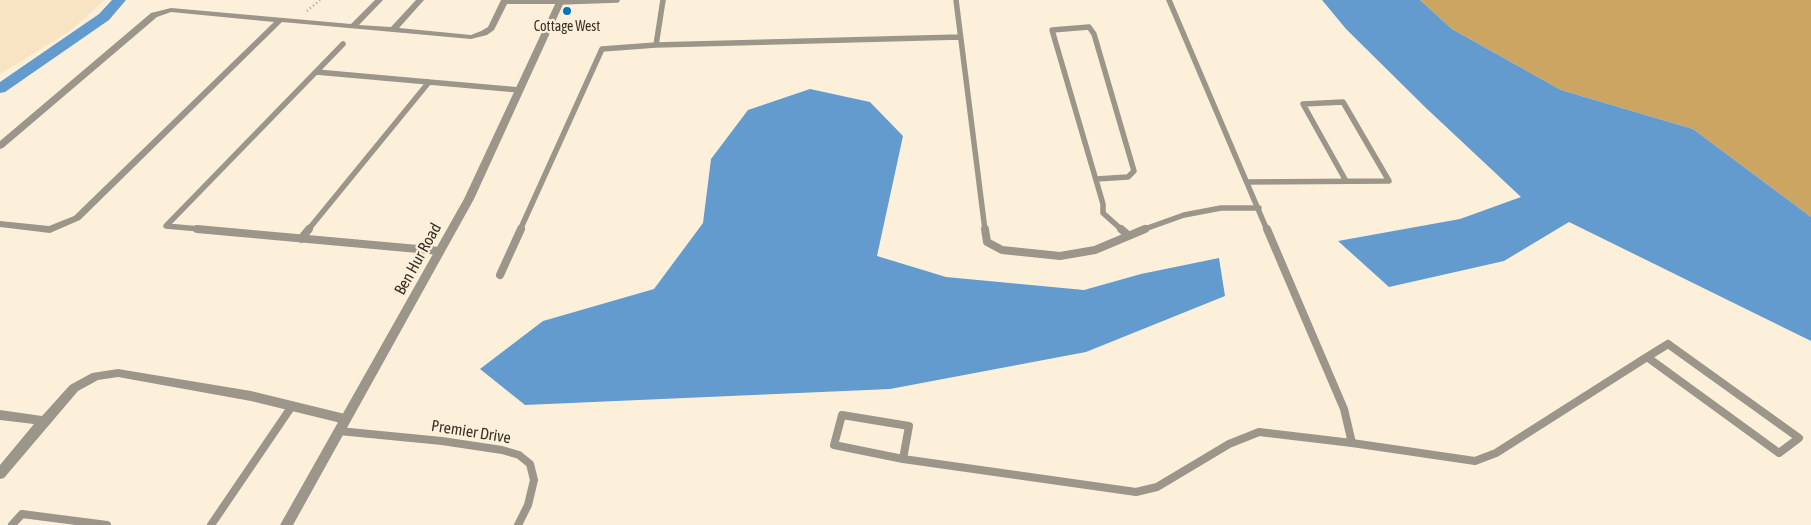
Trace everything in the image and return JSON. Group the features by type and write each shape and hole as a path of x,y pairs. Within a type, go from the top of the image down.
{"street":[{"path":"354,26 379,0"},
{"path":"394,30 420,0"},
{"path":"0,146 154,15 171,10 471,37 484,33 491,28 505,1 561,1"},
{"name":"Ben Hur Road","path":"286,525 469,199 561,1"},
{"path":"0,224 50,230 77,218 281,19"},
{"path":"0,474 74,388 96,376 112,374 251,396 345,420"},
{"path":"0,415 44,421"}],"lane":[{"path":"561,1 617,0"},
{"path":"656,45 663,0"},
{"path":"956,0 987,242 1002,250 1060,256 1095,250 1128,235 1184,215 1221,208 1258,208"},
{"path":"1169,0 1344,409 1352,443"},
{"path":"1096,179 1128,177 1134,171 1094,34 1088,27 1052,30 1103,204 1103,213 1128,235"},
{"path":"500,275 602,50 612,47 656,45 960,37"},
{"path":"344,44 166,226 440,251"},
{"path":"316,72 519,90"},
{"path":"301,239 429,82"},
{"path":"1247,182 1389,181 1343,102 1303,104 1346,181"},
{"path":"903,459 909,426 842,415 834,446 903,459 1136,492 1157,487 1230,444 1259,432 1475,460 1496,453 1647,357 1668,344 1799,438 1779,453 1647,357"},
{"path":"211,525 292,406"},
{"name":"Premier Drive","path":"339,430 442,441 502,450 519,455 530,464 534,480 528,505 518,525"},
{"path":"12,525 22,514 107,525"}],"shaded area":[{"path":"0,0 105,0 70,31 0,74"},
{"path":"1420,0 1811,0 1811,217 1693,129 1561,90 1452,29"}],"water":[{"path":"1322,0 1420,0 1452,29 1561,90 1693,129 1811,217 1811,341 1569,222 1504,261 1389,287 1338,241 1460,219 1521,197 1426,108 1346,29"},
{"path":"810,89 870,102 903,136 877,256 946,277 1084,290 1141,274 1219,258 1225,296 1086,352 890,389 525,405 480,369 543,321 654,289 703,223 711,159 748,110"}],"waterway":[{"path":"0,89 104,17 119,0"}],"place":[{"name":"Cottage West","path":"567,11"}]}
